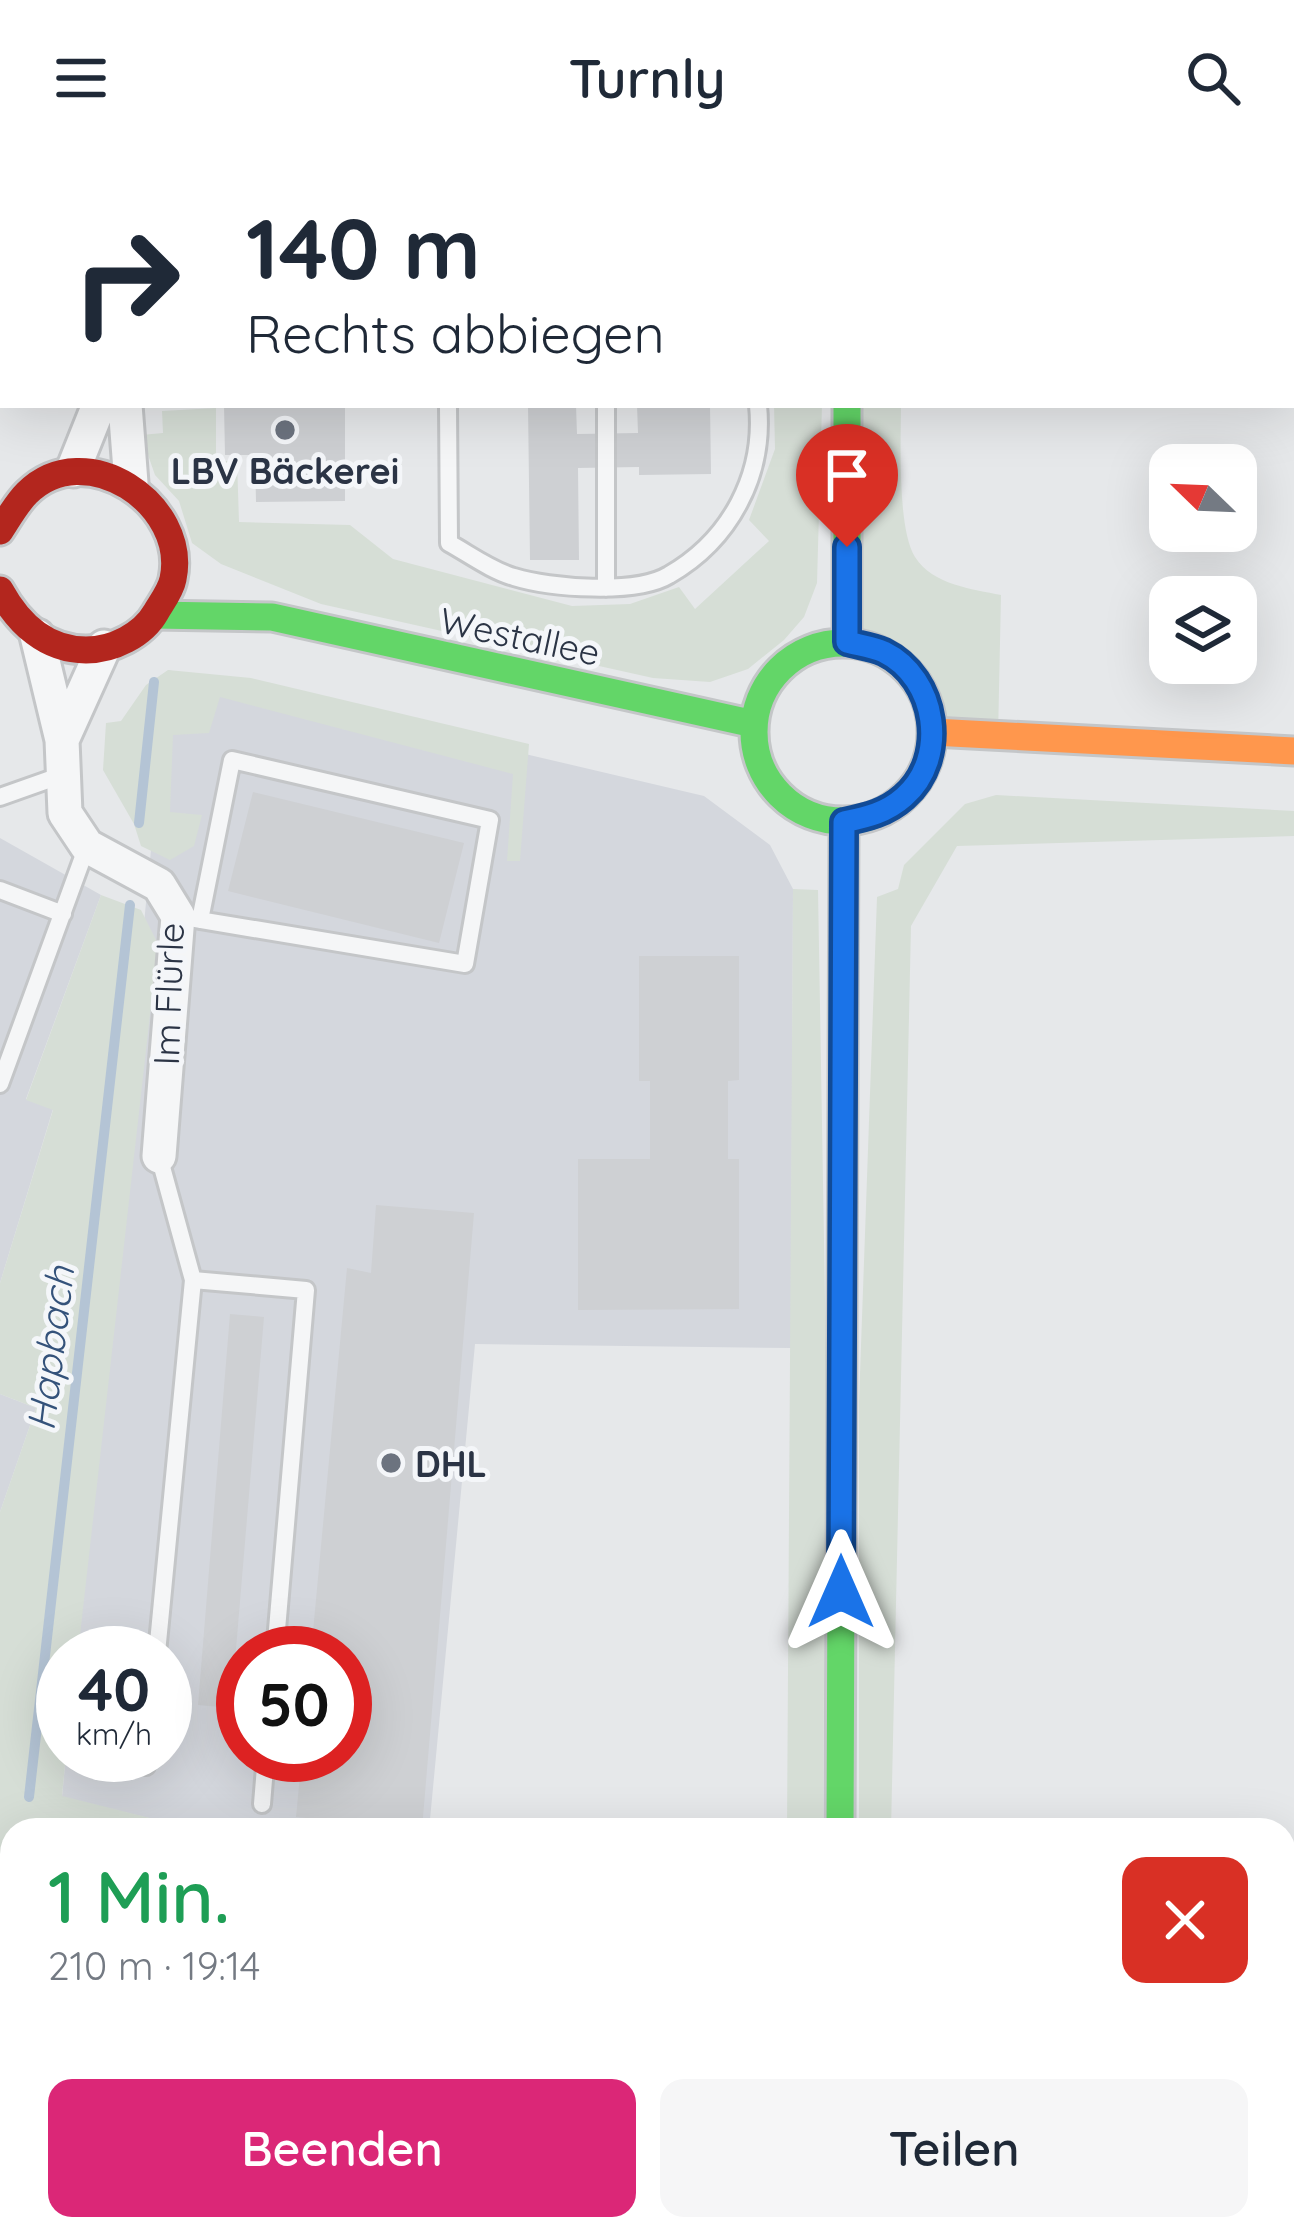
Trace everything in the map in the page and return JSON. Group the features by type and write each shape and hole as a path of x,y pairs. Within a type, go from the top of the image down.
{"main road":[{"path":"847,408 847,642"},
{"path":"0,530 9,500 48,477 73,470 99,471 131,483 163,514 183,560 155,615 137,633 104,646 63,647 37,636 15,617 0,590"},
{"name":"Westallee","path":"232,592 272,617"},
{"name":"Westallee","path":"155,615 272,617 754,724"},
{"path":"847,642 884,652 909,671 927,700 933,732 927,766 907,795 878,815 844,822 808,814 777,793 758,761 754,724 764,691 784,665 813,648 847,642"},
{"path":"933,732 1294,752"},
{"path":"840,1818 844,822"}],"street":[{"path":"73,470 98,408"},
{"path":"124,408 131,483"},
{"path":"37,636 62,740 65,813 87,846"},
{"path":"62,740 104,646"},
{"name":"Im Flürle","path":"87,846 159,885 189,918 158,1156"}],"lane":[{"path":"448,408 448,543 514,577 606,589 667,578 722,533 751,484 758,408"},
{"path":"606,589 607,408"},
{"path":"232,760 490,820 465,964 189,918 232,760"},
{"path":"0,796 62,775"},
{"path":"0,1084 87,846"},
{"path":"0,890 63,914"},
{"path":"158,1156 193,1280 160,1626"},
{"path":"193,1280 306,1290 277,1626"},
{"path":"262,1804 264,1782"}],"shaded area":[{"path":"216,408 216,462 237,460 239,522 350,525 393,559 572,606 630,604 679,587 695,609 769,541 749,520 775,449 774,408 822,408 817,583 804,617 784,640 748,669 710,682 653,678 321,604 221,564 192,543 179,501 155,475 141,435 163,433 162,411"},
{"path":"847,408 901,408 903,506 915,557 942,580 1001,595 998,737 933,732 923,695 906,670 882,654 847,642"},
{"path":"168,670 704,796 770,845 793,889 791,1348 475,1344 430,1818 149,1818 62,1797 63,1782 192,1782 192,1626 78,1626"},
{"path":"168,670 251,678 529,744 520,861 507,861 513,774 220,697 209,733 173,735 170,812 202,815 194,846 170,860 141,846 103,770 106,723 121,721 146,685"},
{"path":"996,795 1294,811 1294,836 957,846 911,926 891,1818 859,1818 859,1402 877,897 898,889 904,865 965,804"},
{"path":"0,838 101,895 26,1099 53,1109 0,1283"},
{"path":"793,889 818,890 826,1358 823,1818 787,1818"},
{"path":"101,895 141,910 158,944 81,1626 36,1626 36,1782 63,1782 62,1796 150,1818 0,1818 0,1512 36,1408 0,1394 0,1283 53,1110 26,1100"},
{"path":"0,1394 36,1408 0,1512"}],"building":[{"name":"LBV Bäckerei","path":"224,408 345,408 345,501 256,502 255,455 225,455"},
{"path":"528,408 576,408 577,434 638,433 637,408 710,408 711,474 639,475 639,467 578,468 579,560 530,560"},
{"path":"253,792 464,843 439,943 228,891"},
{"path":"639,956 739,956 739,1080 728,1081 728,1159 739,1159 739,1309 578,1310 578,1159 650,1159 650,1081 639,1081"},
{"name":"DHL","path":"376,1205 474,1213 423,1818 296,1817 299,1782 372,1782 372,1626 314,1626 347,1268 371,1273"},
{"path":"230,1314 264,1317 238,1626 216,1626 216,1707 198,1705"}],"waterway":[{"name":"Hapbach","path":"139,823 154,682"},
{"name":"Hapbach","path":"29,1797 130,905"}],"traffic: fast":[{"path":"847,408 847,642"},
{"path":"155,615 272,617 754,724"},
{"path":"843,643 877,650 906,669 925,698 932,732 925,766 906,795 877,814 843,821 809,814 780,795 761,766 754,732 761,698 780,669 809,650 843,643"},
{"path":"840,1818 844,822"}],"traffic: slow":[{"path":"933,732 1294,751"}],"traffic: jam":[{"path":"0,531 27,493 51,477 77,471 128,486 165,526 174,551 172,583 150,620 126,640 106,647 72,649 46,640 15,613 0,590"}],"place":[{"name":"LBV Bäckerei","path":"285,430"},
{"name":"DHL","path":"391,1463"}],"route":[{"path":"841,1592 844,822 878,815 907,795 927,766 933,732 927,700 909,671 884,652 847,642 847,547"}]}
